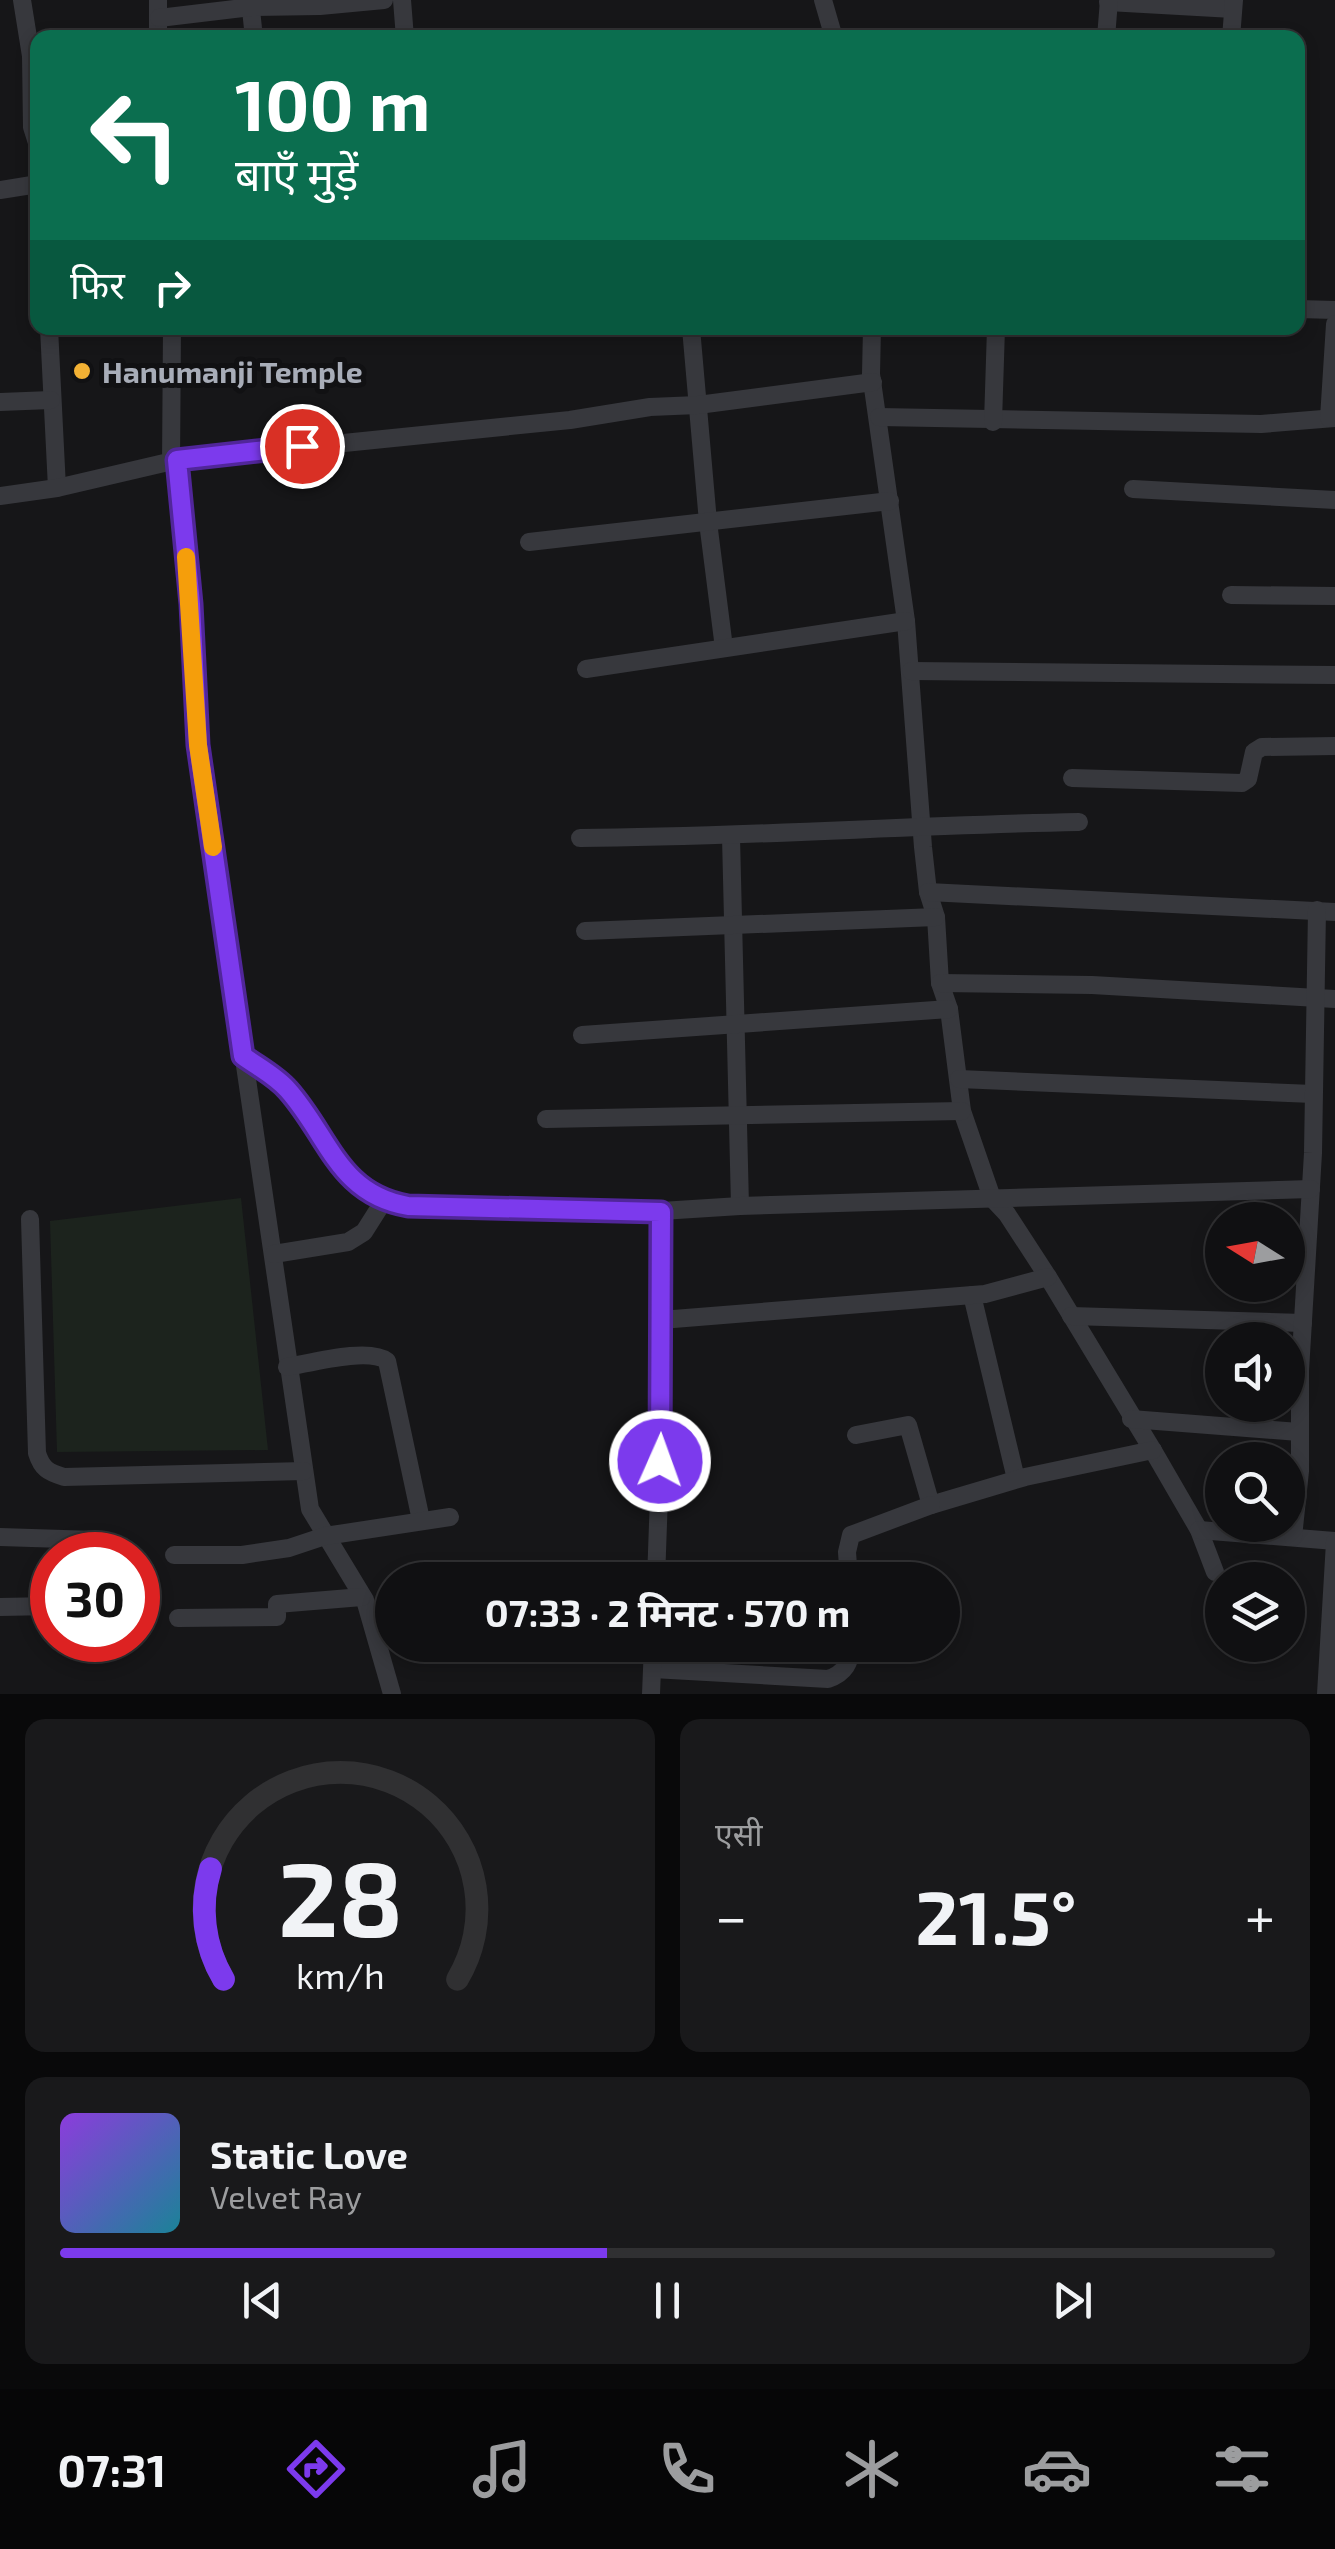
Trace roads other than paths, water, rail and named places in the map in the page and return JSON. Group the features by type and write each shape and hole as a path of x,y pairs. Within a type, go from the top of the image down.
{"street":[{"path":"22,0 30,37"},
{"path":"158,19 251,3 320,6 384,0"},
{"path":"402,0 404,30"},
{"path":"823,0 832,30"},
{"path":"1106,30 1108,1 1233,4 1231,30"},
{"path":"251,3 253,30"},
{"path":"0,190 30,185"},
{"path":"1305,309 1335,310"},
{"path":"879,417 1261,424 1332,418 1335,324"},
{"path":"48,335 57,488"},
{"path":"172,335 174,462 191,604 198,745 274,1254 287,1367 310,1509 362,1597 392,1694"},
{"path":"693,335 708,522 724,648"},
{"path":"872,335 872,382 906,621 928,892 936,916 940,983 949,1009 962,1111 992,1198 1048,1277 1199,1530 1211,1562"},
{"path":"993,422 996,335"},
{"path":"0,496 57,488 174,462 570,420 872,382"},
{"path":"0,402 50,400"},
{"path":"1133,489 1335,500"},
{"path":"529,542 890,500"},
{"path":"1231,595 1335,596"},
{"path":"586,668 906,621"},
{"path":"911,671 1335,675"},
{"path":"1072,778 1242,782 1248,780 1254,752 1262,747 1335,746"},
{"path":"580,838 731,837 923,824 1080,822"},
{"path":"731,837 740,1206"},
{"path":"928,892 1326,911 1313,997 1303,1322"},
{"path":"585,931 936,916"},
{"path":"940,983 1092,985 1335,999"},
{"path":"582,1035 949,1009"},
{"path":"243,1056 285,1086 347,1176 383,1202 408,1206 661,1212 740,1206 1310,1189"},
{"path":"959,1079 1313,1086 1335,1080"},
{"path":"546,1119 962,1111"},
{"path":"274,1254 348,1242 364,1232 383,1202"},
{"path":"657,1562 663,1383 661,1212"},
{"path":"30,1220 37,1453 49,1473 64,1477 304,1471"},
{"path":"662,1320 972,1295 1048,1277"},
{"path":"972,1295 1016,1480"},
{"path":"1071,1316 1270,1322"},
{"path":"287,1367 369,1354 383,1356 420,1520"},
{"path":"1131,1419 1300,1432"},
{"path":"1300,1422 1300,1442"},
{"path":"856,1435 908,1425 931,1506"},
{"path":"848,1562 852,1535 1016,1480 1152,1450"},
{"path":"174,1555 242,1555 289,1548 325,1536 450,1517"},
{"path":"1199,1530 1205,1530"},
{"path":"0,1537 30,1538"},
{"path":"1305,1537 1335,1541 1326,1694"},
{"path":"178,1618 277,1617 277,1604 362,1597"},
{"path":"0,1607 30,1606"},
{"path":"651,1694 653,1662"},
{"path":"652,1669 828,1679 839,1685 849,1662"}],"place":[{"name":"Hanumanji Temple","path":"82,371"}]}
